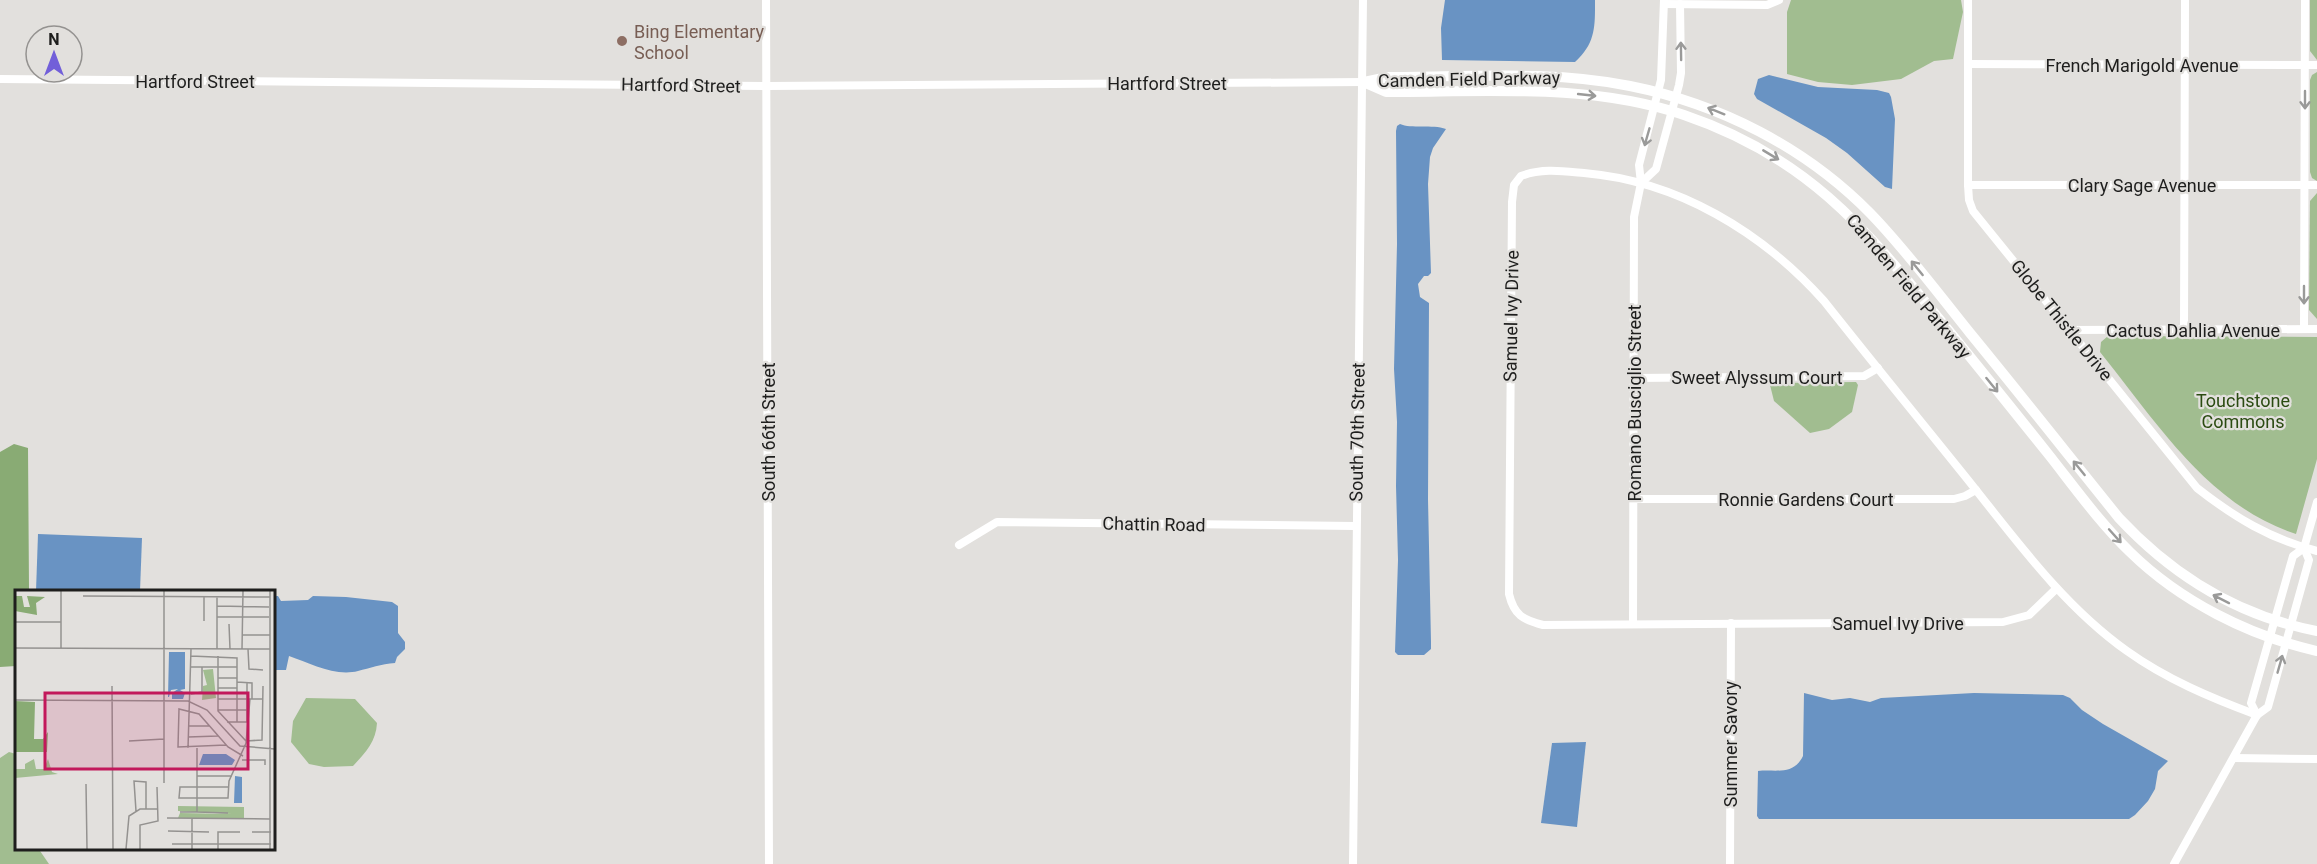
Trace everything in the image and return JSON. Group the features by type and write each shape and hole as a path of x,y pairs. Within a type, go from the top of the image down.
{"street":[{"name":"South 66th Street","path":"766,0 769,864"},
{"name":"South 70th Street","path":"1353,864 1355,526 1363,0"},
{"path":"1680,4 1767,5 1779,0"},
{"name":"Globe Thistle Drive","path":"1968,0 1968,185 1969,200 1973,211 2197,488 2242,521 2280,540 2317,551"},
{"path":"2184,330 2185,0"},
{"path":"2304,329 2305,0"},
{"name":"Romano Busciglio Street","path":"1633,624 1634,217 1641,183 1639,165 1659,92 1663,68 1664,2 1680,4 1681,73 1676,97 1656,169 1641,183"},
{"name":"French Marigold Avenue","path":"1968,64 2317,65"},
{"name":"Camden Field Parkway","path":"1363,82 1388,77 1569,78 1609,82 1676,97 1719,112 1759,130 1804,158 1844,189 1896,241 2119,518 2142,542 2171,567 2202,588 2249,612 2317,631"},
{"name":"Hartford Street","path":"0,79 768,86 1363,82"},
{"name":"Camden Field Parkway","path":"1363,82 1386,92 1559,92 1611,97 1672,111 1722,130 1762,150 1797,172 1842,207 1881,248 2095,513 2127,549 2190,599 2271,637 2317,651"},
{"name":"Samuel Ivy Drive","path":"2057,588 2029,615 2003,622 1543,625 1526,621 1517,615 1512,607 1509,594 1514,185 1521,176 1533,171 1550,170 1599,174 1641,183 1696,204 1726,219 1761,242 1811,286 2057,588 2096,627 2144,662 2209,696 2257,715"},
{"name":"Clary Sage Avenue","path":"1968,185 2317,185"},
{"name":"Cactus Dahlia Avenue","path":"2070,330 2317,329"},
{"name":"Sweet Alyssum Court","path":"1634,378 1864,376 1878,368"},
{"name":"Ronnie Gardens Court","path":"1633,499 1954,499 1976,490"},
{"path":"2257,715 2251,703 2293,556 2304,548 2317,502"},
{"name":"Chattin Road","path":"959,545 998,522 1355,526"},
{"path":"2175,864 2257,715 2268,707 2309,560 2304,548"},
{"name":"Summer Savory","path":"1730,864 1731,623"},
{"path":"2235,758 2317,759"}],"green space":[{"path":"1791,0 1961,0 1963,12 1953,59 1934,61 1901,79 1852,85 1818,82 1787,74 1787,12"},
{"path":"2310,0 2317,0 2317,60 2310,51"},
{"path":"2317,72 2317,181 2312,178 2310,172 2310,80"},
{"path":"2317,193 2317,319 2309,310 2310,201"},
{"name":"Touchstone Commons","path":"2108,336 2317,337 2317,459 2296,534 2264,521 2236,503 2186,458 2100,352 2101,342"},
{"path":"1856,382 1858,385 1852,412 1829,429 1810,433 1774,401 1770,385 1771,383"},
{"path":"14,444 28,448 29,590 15,590 15,666 0,667 0,452"},
{"path":"306,698 355,699 377,723 372,742 353,766 324,767 309,764 291,742 293,721"},
{"path":"9,752 15,754 15,849 39,849 49,864 0,864 0,758"}],"water":[{"path":"1445,0 1595,0 1593,34 1587,48 1575,62 1442,60 1441,28"},
{"path":"1769,75 1818,87 1877,90 1889,93 1895,119 1892,189 1885,187 1847,153 1826,138 1757,99 1754,94 1758,79"},
{"path":"1400,124 1446,129 1433,148 1430,157 1428,184 1431,273 1424,276 1418,284 1420,297 1429,303 1428,499 1431,649 1424,655 1398,655 1395,652 1398,560 1397,422 1394,369 1397,244 1396,131"},
{"path":"38,534 142,538 140,590 36,590"},
{"path":"274,596 278,596 281,601 308,600 313,596 346,597 392,602 398,606 398,633 405,642 405,649 397,657 395,663 358,671 340,672 289,656 286,670 274,670"},
{"path":"1804,693 1832,700 1850,698 1870,702 1881,698 1974,693 2063,695 2103,724 2168,761 2158,771 2155,789 2148,801 2129,819 1759,819 1757,816 1758,771 1789,769 1803,756"},
{"path":"1586,742 1577,827 1541,823 1552,743"}],"place":[{"name":"Bing Elementary School","path":"622,41"}]}
